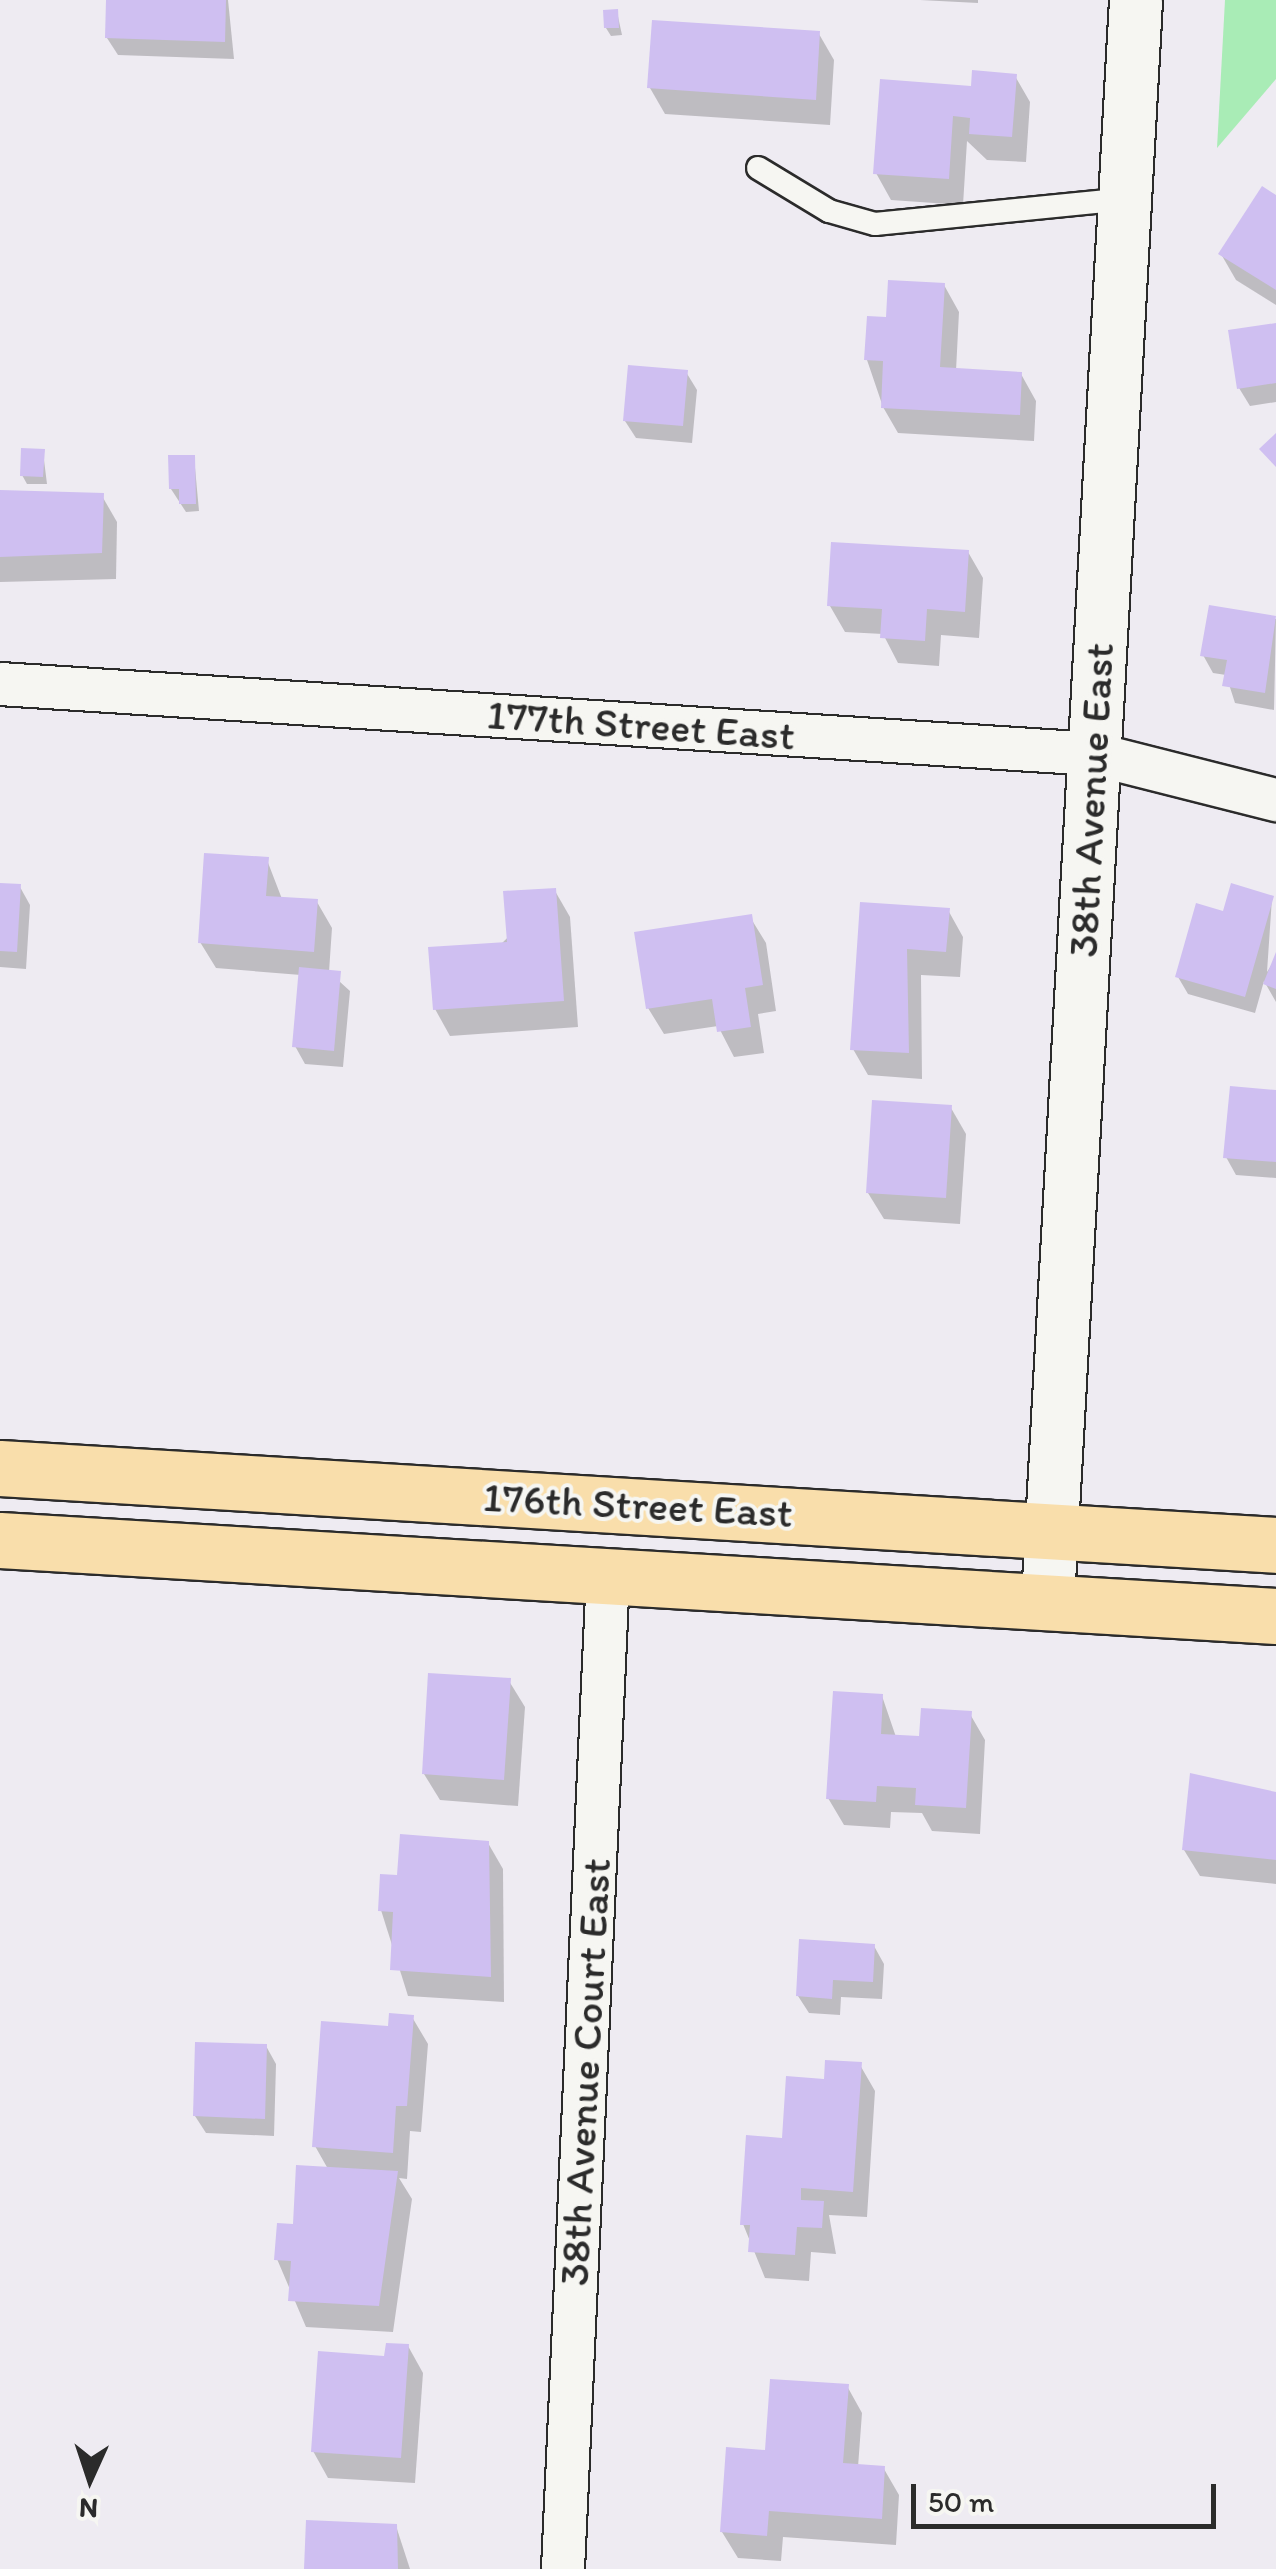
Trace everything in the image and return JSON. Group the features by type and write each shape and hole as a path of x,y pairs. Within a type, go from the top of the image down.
{"main road":[{"name":"176th Street East","path":"0,1468 1052,1528 1276,1545"},
{"name":"176th Street East","path":"0,1540 1276,1616"}],"street":[{"name":"38th Avenue East","path":"1048,1600 1136,0"},
{"name":"177th Street East","path":"0,684 1094,754 1276,800"},
{"name":"38th Avenue Court East","path":"563,2569 608,1575"}],"lane":[{"path":"758,168 829,211 875,224 1125,198"}],"green space":[{"path":"1225,0 1276,0 1276,79 1217,148"}],"building":[{"path":"106,0 226,0 225,42 105,38"},
{"path":"618,9 619,28 604,28 603,10"},
{"path":"652,20 820,31 816,100 647,88"},
{"path":"972,70 1017,74 1012,137 969,134 970,118 953,116 949,179 873,174 880,79 971,86"},
{"path":"1262,186 1276,195 1276,290 1218,254"},
{"path":"888,280 945,283 940,367 1022,372 1020,415 881,408 883,361 864,360 867,316 886,317"},
{"path":"1276,323 1276,383 1237,389 1228,330"},
{"path":"628,365 688,370 683,426 623,421"},
{"path":"1276,433 1276,467 1259,449"},
{"path":"21,448 45,449 43,477 20,476"},
{"path":"168,455 195,455 196,504 179,504 179,489 169,489"},
{"path":"0,490 104,493 102,553 0,557"},
{"path":"831,542 969,550 965,612 927,609 925,641 880,638 882,609 827,606"},
{"path":"1209,605 1276,616 1265,693 1222,686 1227,660 1200,656"},
{"path":"204,853 269,857 266,896 318,899 314,952 198,943"},
{"path":"0,883 21,884 17,952 0,951"},
{"path":"1231,883 1274,896 1245,997 1175,977 1196,903 1223,911"},
{"path":"556,888 564,1001 433,1010 428,947 507,942 503,891"},
{"path":"860,902 950,908 946,952 907,949 909,1053 850,1050"},
{"path":"752,914 763,985 745,988 751,1027 717,1032 712,999 646,1009 634,932"},
{"path":"1276,952 1276,989 1263,984"},
{"path":"299,967 341,971 334,1051 292,1047"},
{"path":"1230,1086 1276,1090 1276,1162 1223,1158"},
{"path":"872,1100 952,1105 946,1198 866,1193"},
{"path":"428,1673 511,1678 504,1780 422,1774"},
{"path":"833,1691 883,1694 881,1734 919,1736 921,1708 972,1711 966,1808 915,1805 916,1788 877,1786 876,1802 826,1799"},
{"path":"1190,1773 1276,1792 1276,1860 1182,1850"},
{"path":"400,1834 489,1841 491,1977 390,1970 393,1912 378,1911 380,1874 397,1875"},
{"path":"799,1939 875,1944 873,1982 833,1980 832,1999 796,1996"},
{"path":"389,2013 414,2015 407,2106 396,2106 393,2153 312,2147 321,2021 388,2026"},
{"path":"195,2042 267,2044 265,2119 193,2116"},
{"path":"825,2060 862,2062 853,2192 801,2188 801,2200 824,2201 822,2228 797,2227 795,2255 748,2252 750,2225 740,2225 746,2135 782,2138 786,2076 824,2079"},
{"path":"296,2165 398,2171 379,2306 288,2301 291,2261 274,2260 277,2223 293,2224"},
{"path":"386,2343 409,2344 401,2458 311,2452 318,2351 384,2356"},
{"path":"770,2379 849,2384 843,2463 885,2466 882,2519 769,2511 767,2536 720,2532 726,2447 765,2450"},
{"path":"306,2520 397,2524 398,2569 304,2569"}]}
